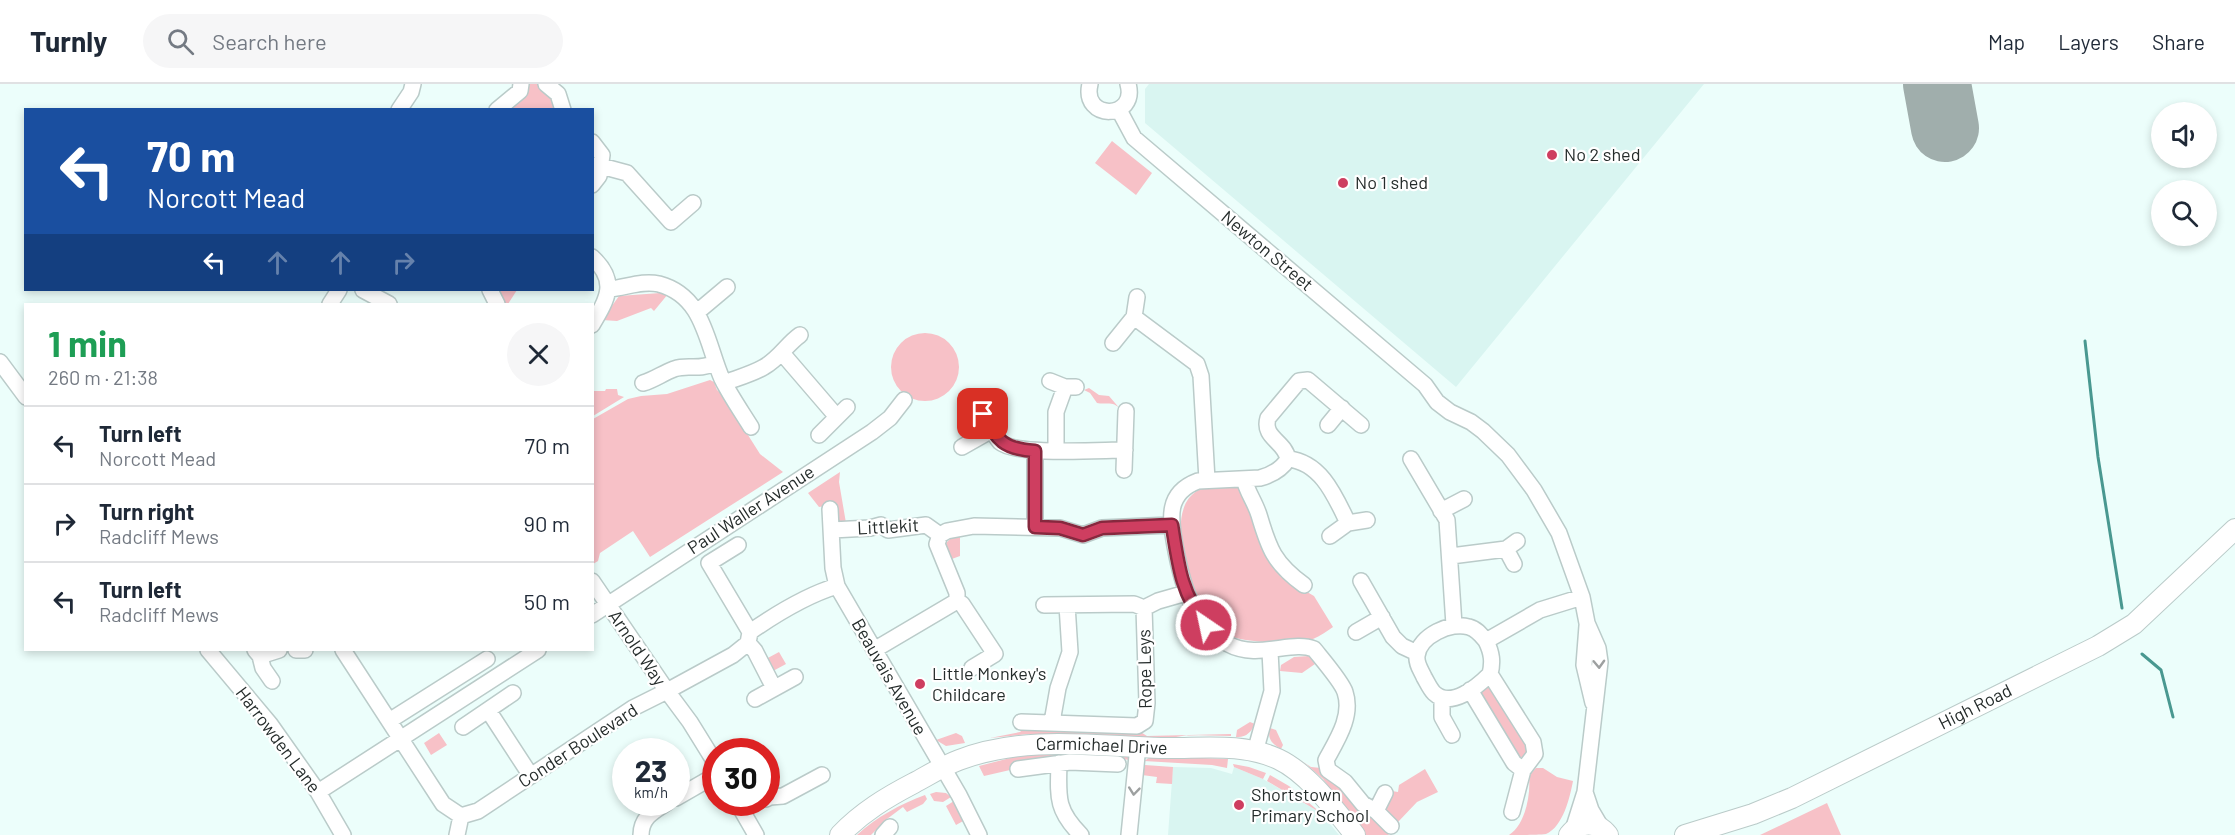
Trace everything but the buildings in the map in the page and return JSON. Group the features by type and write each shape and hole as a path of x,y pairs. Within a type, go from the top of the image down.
{"main road":[{"name":"High Road","path":"1685,835 1753,814 1792,798 2098,646 2134,624 2235,529"},
{"name":"Carmichael Drive","path":"840,835 871,807 943,767 985,752 1024,744 1049,743 1138,747 1224,746 1255,752 1278,759 1301,776 1336,811 1355,835"},
{"path":"1571,833 1586,824 1605,831"}],"street":[{"path":"400,108 411,92 413,84"},
{"path":"499,108 520,91 521,84"},
{"path":"546,84 558,94 562,108"},
{"path":"1090,84 1088,93 1094,105 1106,112 1119,110 1128,100 1130,94 1128,84"},
{"name":"Newton Street","path":"1119,110 1134,138 1425,385 1441,392 1457,405 1471,422 1508,455 1534,490 1559,533 1582,597 1587,623 1584,665 1594,706 1585,792 1571,833"},
{"path":"594,145 602,155 599,176 594,182"},
{"path":"602,165 627,173 671,222 693,203"},
{"path":"594,259 603,267 608,276 609,289 594,322"},
{"path":"609,289 656,283 671,288 683,296 696,309 710,340 724,383 751,426"},
{"path":"696,309 702,308 728,287"},
{"path":"365,291 387,303"},
{"path":"1113,343 1134,317 1137,297"},
{"path":"1134,317 1197,364 1201,376 1207,480"},
{"path":"724,383 764,367 800,335"},
{"path":"782,353 842,412 819,435"},
{"path":"0,362 24,394"},
{"path":"643,383 672,369 684,367 697,369 716,363"},
{"path":"1288,459 1284,448 1268,434 1266,424 1268,418 1294,384 1299,381 1308,380 1360,425"},
{"path":"1050,381 1070,387 1056,412 1056,450"},
{"name":"Paul Waller Avenue","path":"594,614 872,432 890,418 904,399"},
{"path":"1328,425 1342,408"},
{"path":"1124,470 1126,411"},
{"path":"983,414 1001,442 1010,448 1035,451 1125,450"},
{"path":"962,447 992,430"},
{"path":"1035,451 1035,527"},
{"path":"1288,459 1269,476 1207,480 1190,484 1175,499 1172,525 1186,593 1196,612 1219,638 1231,646 1247,651 1270,651 1308,646 1314,649 1345,691 1347,712 1342,729 1326,760 1328,770 1345,782 1363,804 1376,811 1391,826"},
{"path":"1288,459 1301,460 1325,480 1348,523"},
{"path":"1410,459 1447,520 1454,625"},
{"path":"1244,479 1258,514 1266,543 1285,572 1304,585"},
{"path":"1441,511 1464,499"},
{"name":"Beauvais Avenue","path":"830,509 833,568 837,586 943,767 979,835"},
{"path":"1330,536 1348,523 1367,520"},
{"name":"Littlekit","path":"832,530 870,528 881,525 888,530 926,525 940,535"},
{"path":"957,601 957,593 938,544 940,535 947,531 974,526 1035,527 1060,528 1083,535 1102,528 1172,525"},
{"path":"738,545 709,563 774,688"},
{"path":"1451,556 1512,545 1514,564"},
{"path":"1361,581 1393,637 1402,646 1417,653"},
{"name":"Arnold Way","path":"594,586 666,691"},
{"name":"Conder Boulevard","path":"461,816 478,811 633,708 733,655 749,637 812,596 837,586"},
{"path":"1044,605 1134,604 1144,608 1158,601 1186,593"},
{"path":"1486,641 1540,610 1582,597"},
{"path":"874,650 957,601"},
{"path":"957,601 962,604 995,654 972,668"},
{"path":"1052,722 1058,688 1070,652 1067,605"},
{"name":"Rope Leys","path":"1137,726 1145,721 1147,703 1144,608"},
{"path":"1356,632 1382,617"},
{"path":"1454,625 1476,629 1491,650 1493,662 1490,674 1470,690 1452,700 1442,698 1433,692 1416,663 1417,653 1425,640 1454,625"},
{"name":"Harrowden Lane","path":"209,651 270,724 318,792 343,835"},
{"path":"344,651 443,804 461,816 457,835"},
{"path":"318,792 536,651"},
{"path":"1255,752 1272,691 1270,651"},
{"path":"257,653 272,681"},
{"path":"389,721 487,659"},
{"path":"1490,674 1533,742 1535,754 1523,770 1512,812"},
{"path":"755,699 795,677"},
{"path":"1470,690 1514,763 1523,770"},
{"path":"666,691 702,742"},
{"path":"463,727 513,693"},
{"path":"1442,698 1442,717 1452,735"},
{"path":"488,710 531,776"},
{"name":"Carmichael Drive","path":"1022,722 1137,726"},
{"path":"1129,835 1138,747"},
{"path":"1018,769 1059,763 1118,764"},
{"path":"1059,763 1058,798 1068,822 1081,835"},
{"path":"780,796 822,775"},
{"path":"1585,792 1591,810 1605,831"},
{"path":"1376,811 1385,793"},
{"path":"641,835 641,827 647,816"},
{"path":"745,816 756,835"}],"shaded area":[{"path":"526,84 537,84 545,93 550,92 558,108 510,108"},
{"path":"1149,84 1704,84 1456,387 1145,123 1145,89"},
{"path":"1112,141 1152,173 1136,195 1095,163"},
{"path":"498,291 516,291 509,303 501,303"},
{"path":"668,294 654,311 651,308 617,321 602,320 619,296"},
{"path":"925,333 938,336 949,343 956,354 959,367 956,380 949,391 938,398 925,401 912,398 901,391 894,380 891,367 894,354 901,343 912,336"},
{"path":"710,380 714,382 760,454 783,472 650,557 633,531 600,553 598,561 594,563 594,418 628,399 667,394"},
{"path":"1089,388 1099,395 1109,396 1121,410 1113,404 1097,403 1090,393 1084,390"},
{"path":"606,389 617,389 618,395 624,397 594,415 594,391 605,391"},
{"path":"840,472 839,482 846,523 839,524 836,504 819,507 808,493"},
{"path":"1213,487 1240,487 1254,512 1259,540 1281,577 1314,596 1333,627 1316,638 1283,642 1235,638 1216,624 1204,608 1186,563 1181,540 1181,519 1187,501 1199,490"},
{"path":"960,534 960,556 949,560 946,543 952,537"},
{"path":"779,652 786,664 773,671 766,659"},
{"path":"1309,656 1315,664 1302,673 1280,671 1281,665 1294,657"},
{"path":"1489,683 1532,747 1524,757 1518,757 1478,691"},
{"path":"1250,722 1255,724 1250,732 1243,737 1236,737 1237,730"},
{"path":"1028,725 1054,730 1088,732 1095,726 1139,731 1147,736 1188,735 1164,739 1029,734 990,738 1020,732"},
{"path":"1270,728 1276,730 1283,745 1281,749 1271,741"},
{"path":"439,733 447,745 431,755 424,743"},
{"path":"956,733 962,736 965,743 946,746 936,740"},
{"path":"1231,734 1231,736 1189,735"},
{"path":"1286,751 1311,767 1321,768 1344,787 1353,804 1389,835 1364,835 1323,779"},
{"path":"1033,752 1130,755 1133,760 1086,754 1082,757 1018,765 1010,770 984,776 979,766"},
{"path":"1152,756 1228,759 1227,768 1144,761"},
{"path":"1233,764 1266,773 1263,779 1234,767"},
{"path":"1145,765 1173,767 1172,784 1156,783 1157,777 1142,775"},
{"name":"Shortstown Primary School","path":"1173,767 1211,768 1232,774 1234,767 1263,779 1321,813 1339,835 1168,835"},
{"path":"1536,768 1543,768 1557,777 1573,781 1565,811 1557,825 1546,834 1509,835 1523,817 1528,800 1529,776"},
{"path":"1425,769 1438,792 1417,802 1398,822 1385,812 1384,807 1392,791 1398,792 1399,785"},
{"path":"1270,775 1289,786 1321,813 1267,781"},
{"path":"946,793 951,797 943,802 934,801 930,794"},
{"path":"925,795 927,799 923,804 907,812 903,807 871,835 857,835 872,822 889,812"},
{"path":"954,801 965,820 956,825 946,806"},
{"path":"1827,803 1841,835 1760,835"}],"waterway":[{"path":"2085,341 2098,457 2122,608"},
{"path":"2142,654 2161,670 2173,717"}],"runway":[{"path":"1937,84 1945,128"}],"place":[{"name":"No 2 shed","path":"1552,155"},
{"name":"No 1 shed","path":"1343,183"},
{"name":"Little Monkey's Childcare","path":"920,684"},
{"name":"Shortstown Primary School","path":"1239,805"}],"route":[{"path":"983,414 1001,442 1010,448 1035,451 1035,527 1060,528 1083,535 1102,528 1172,525 1186,593 1206,625"}]}
